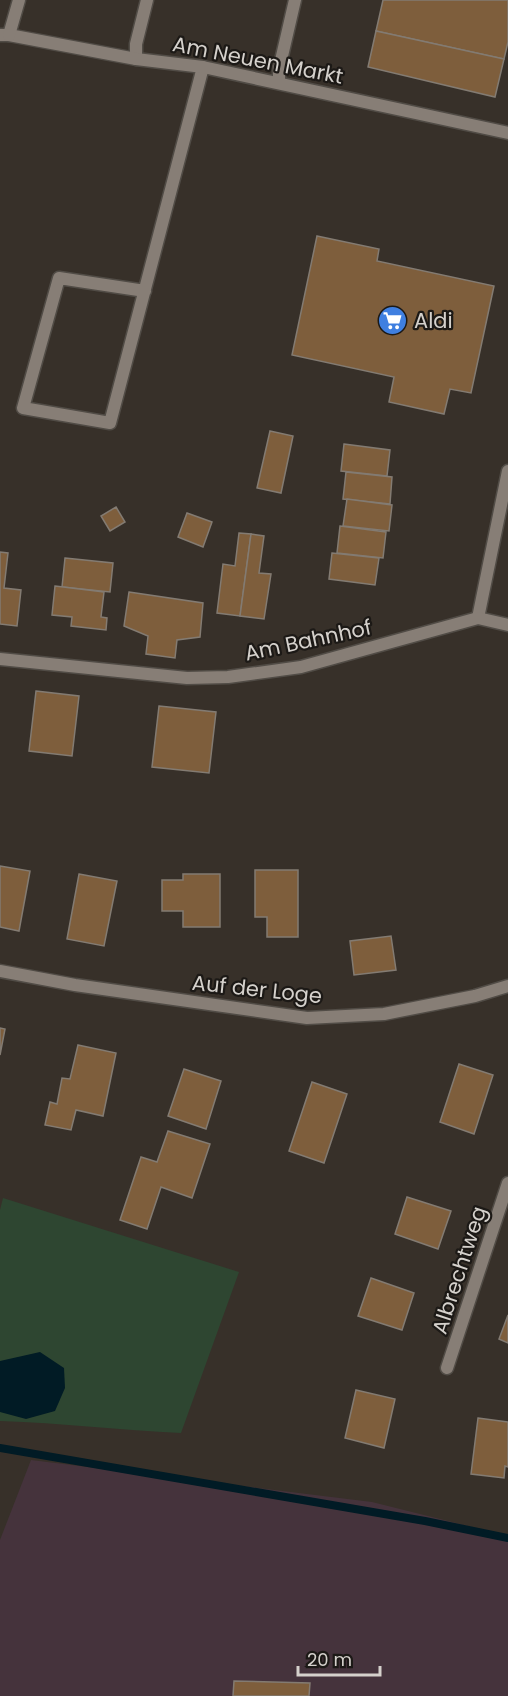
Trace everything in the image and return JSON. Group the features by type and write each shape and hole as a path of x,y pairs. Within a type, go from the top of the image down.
{"street":[{"path":"5,35 19,0"},
{"path":"136,59 136,44 147,0"},
{"path":"279,83 279,69 295,0"},
{"name":"Am Neuen Markt","path":"5,35 136,59 202,67 508,133"},
{"path":"145,291 59,278 23,408 110,423 145,291 202,67"},
{"path":"508,471 478,618 508,625"},
{"name":"Am Bahnhof","path":"0,659 187,678 228,677 301,667 478,618"},
{"name":"Auf der Loge","path":"0,971 75,985 307,1018 384,1014 475,996 508,986"},
{"name":"Albrechtweg","path":"447,1368 508,1184"}],"shaded area":[{"path":"31,1460 372,1502 508,1536 508,1696 0,1696 0,1540"}],"green space":[{"path":"3,1198 239,1272 181,1433 0,1421 0,1210"}],"water":[{"path":"40,1352 64,1368 65,1388 55,1411 26,1419 0,1412 0,1361"}],"building":[{"path":"383,0 508,0 508,42 504,59 376,31"},
{"path":"376,31 504,59 495,97 368,67"},
{"name":"Aldi","path":"317,236 379,249 377,261 494,286 471,393 450,389 444,414 389,402 394,377 292,355"},
{"path":"270,431 293,436 281,493 257,488"},
{"path":"344,444 390,450 387,476 341,471"},
{"path":"346,472 392,477 390,504 343,499"},
{"path":"347,499 392,505 389,531 343,526"},
{"path":"116,507 125,522 110,531 101,516"},
{"path":"187,513 212,522 203,547 178,537"},
{"path":"340,526 386,532 383,558 337,553"},
{"path":"239,533 251,534 240,616 217,613 223,564 235,566"},
{"path":"251,534 264,536 259,573 271,574 264,619 240,616"},
{"path":"0,552 8,553 4,588 21,590 17,626 0,624"},
{"path":"332,553 379,558 375,585 329,579"},
{"path":"65,558 113,563 110,592 62,587"},
{"path":"55,586 104,592 101,617 107,618 106,630 71,626 72,617 52,615"},
{"path":"129,592 203,603 200,637 177,640 175,658 146,654 148,636 124,626"},
{"path":"36,691 79,696 72,756 29,751"},
{"path":"159,706 216,712 209,773 152,767"},
{"path":"0,866 30,871 19,931 0,927"},
{"path":"255,870 298,870 298,937 267,937 267,917 255,917"},
{"path":"79,874 117,881 104,946 67,939"},
{"path":"183,874 220,874 220,927 183,927 183,911 162,911 162,880 183,880"},
{"path":"391,936 396,970 354,975 350,941"},
{"path":"0,1028 5,1029 0,1055"},
{"path":"78,1045 116,1053 103,1116 76,1110 71,1130 45,1125 50,1102 57,1104 62,1078 70,1079"},
{"path":"459,1064 493,1075 474,1134 440,1122"},
{"path":"184,1069 221,1081 206,1129 168,1116"},
{"path":"312,1082 347,1094 324,1163 289,1151"},
{"path":"168,1131 210,1144 192,1198 161,1187 147,1229 120,1220 141,1157 157,1162"},
{"path":"407,1197 451,1211 438,1249 395,1234"},
{"path":"371,1278 414,1293 402,1330 358,1316"},
{"path":"508,1315 508,1343 499,1339"},
{"path":"356,1390 395,1399 384,1448 345,1438"},
{"path":"478,1418 508,1422 508,1467 505,1466 504,1478 471,1474"},
{"path":"234,1681 310,1683 309,1696 233,1696"}],"waterway":[{"path":"0,1448 425,1521 508,1538"}],"place":[{"name":"Aldi","path":"393,320"}]}
